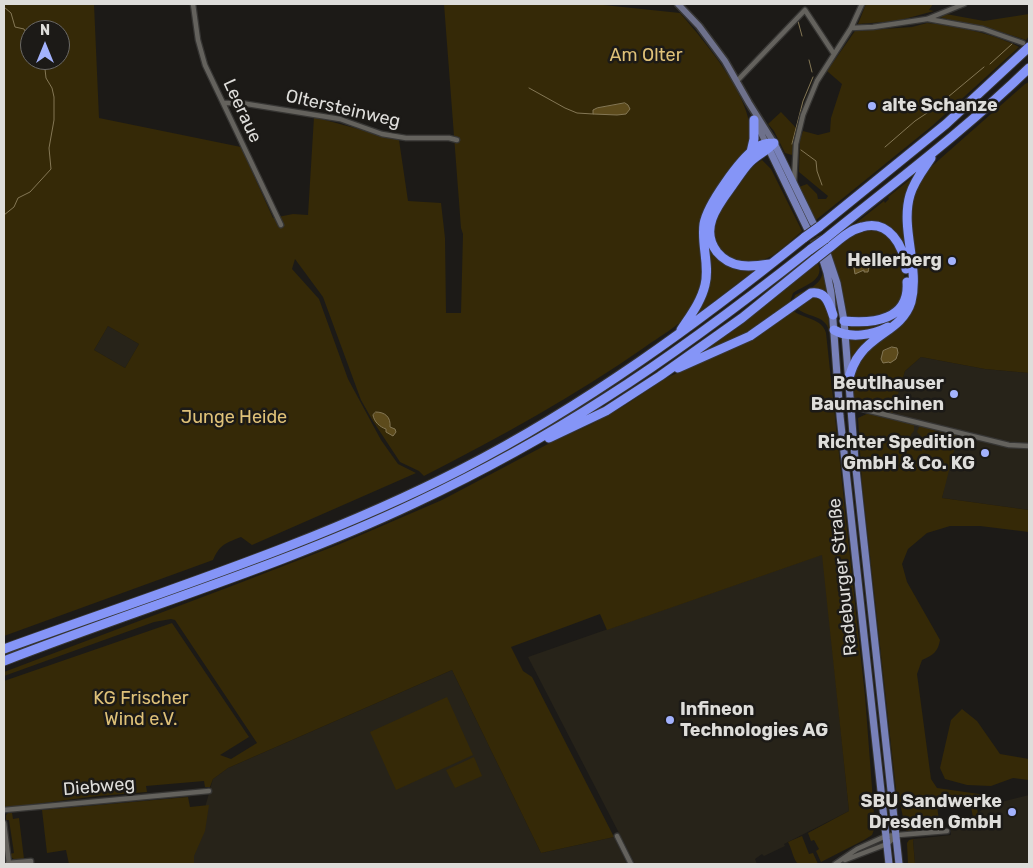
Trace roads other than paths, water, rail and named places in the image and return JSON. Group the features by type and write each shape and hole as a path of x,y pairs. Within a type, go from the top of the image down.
{"highway":[{"path":"4,649 286,546 359,517 496,451 559,415 638,365 772,264 811,229 946,124 1026,47"},
{"path":"4,661 335,538 415,503 532,443 642,374 720,320 935,152 1029,68"},
{"path":"678,335 695,309 705,286 707,273 703,233 705,217 714,199 751,152 754,139 754,120"},
{"path":"769,145 751,160 714,212 710,227 712,242 725,260 736,266 750,267 772,264"},
{"path":"751,152 769,145"},
{"path":"848,381 861,352 901,319 908,309 913,287 908,219 910,196 915,182 935,152"},
{"path":"532,443 546,440 590,420 660,376 742,318 856,229 875,227 888,231 900,243 905,260 906,296 897,311 889,316 876,321 844,321"},
{"path":"660,376 742,341 808,294 819,292 826,297 833,315"},
{"path":"834,330 845,335 878,332 901,319"}],"main road":[{"path":"678,4 709,40 737,81 811,229"},
{"path":"749,103 754,120 794,185 811,229"},
{"name":"Radeburger Straße","path":"823,254 833,315 840,416 889,864"},
{"name":"Radeburger Straße","path":"823,254 837,283 844,321 850,406 899,864"}],"street":[{"name":"Leeraue","path":"193,4 198,40 205,65 280,225"},
{"path":"794,185 797,139 803,115 817,81 851,28 862,4"},
{"path":"851,28 873,27 927,19 964,4"},
{"path":"737,81 805,10 834,54"},
{"path":"927,19 983,29 1026,47"},
{"name":"Oltersteinweg","path":"224,102 241,103 340,120 382,134 406,138 449,138 458,140"},
{"path":"850,406 1009,445 1029,446"},
{"path":"852,417 864,410"},
{"name":"Diebweg","path":"4,810 197,795 209,791"},
{"path":"4,823 8,864 31,861 31,864"},
{"path":"835,864 857,849 886,836 948,831"},
{"path":"616,836 631,864"},
{"path":"841,861 887,844 896,836"}],"waterway":[{"path":"4,7 11,13 15,27 20,28"},
{"path":"798,21 802,36"},
{"path":"990,64 1012,44"},
{"path":"809,60 812,72"},
{"path":"885,147 984,67"},
{"path":"4,215 14,207 18,198 30,192 51,169 49,148 54,120 54,97 52,88 46,78 45,70"},
{"path":"792,144 803,101 813,77"},
{"path":"529,88 577,113 593,114"},
{"path":"801,150 816,161 822,185"}],"tunnel":[{"path":"815,226 827,253"},
{"path":"808,230 822,257"}],"place":[{"name":"alte Schanze","path":"872,106"},
{"name":"Hellerberg","path":"952,261"},
{"name":"Beutlhauser Baumaschinen","path":"954,394"},
{"name":"Richter Spedition GmbH & Co. KG","path":"985,453"},
{"name":"Infineon Technologies AG","path":"670,720"},
{"name":"SBU Sandwerke Dresden GmbH","path":"1012,812"}],"park label":[{"name":"Am Olter","path":"646,56"},
{"name":"Junge Heide","path":"234,418"},
{"name":"KG Frischer Wind e.V.","path":"141,710"}]}
